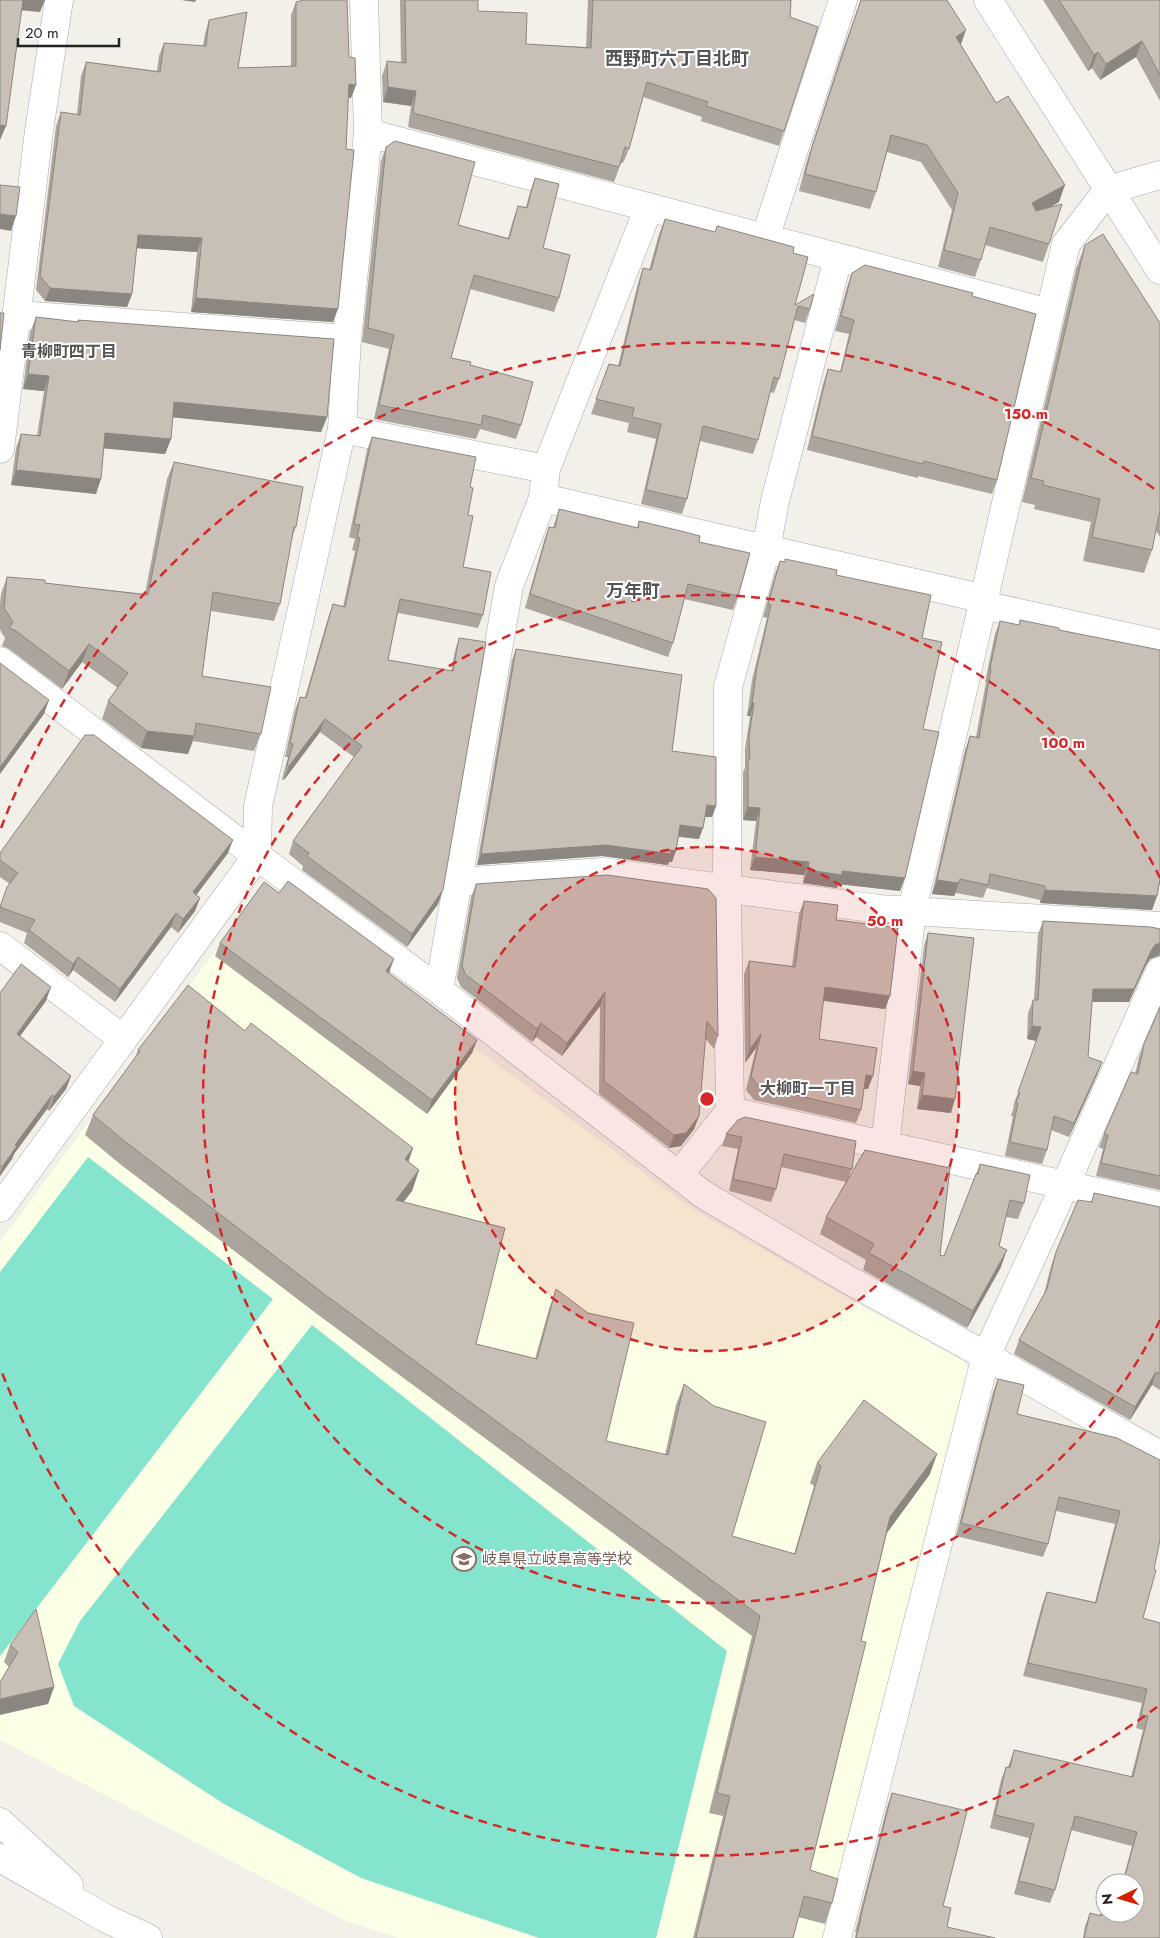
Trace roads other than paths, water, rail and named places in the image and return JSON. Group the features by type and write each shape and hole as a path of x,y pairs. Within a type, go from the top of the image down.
{"street":[{"path":"0,449 39,131 59,0"},
{"path":"0,1208 257,856 258,806 342,429 347,339 368,133 364,0"},
{"path":"765,238 843,0"},
{"path":"988,0 1160,270"},
{"path":"368,133 1049,313"},
{"path":"885,1146 912,910 1066,244 1108,190 1160,175"},
{"path":"439,990 509,586 543,498 546,469 649,207"},
{"path":"679,1174 730,1111 727,888 728,686 766,549 775,501 838,258"},
{"path":"18,314 347,339"},
{"path":"342,429 546,469"},
{"path":"543,498 766,549 1160,644"},
{"path":"0,661 257,856 439,990 704,1195 847,1279 1160,1455"},
{"path":"457,882 604,872 880,909 1160,926"},
{"path":"0,946 123,1039"},
{"path":"837,1938 986,1356 1065,1185 1160,971"},
{"path":"730,1111 1160,1206"},
{"path":"0,1822 107,1919"},
{"path":"0,1858 107,1919 148,1938"}],"place":[{"name":"岐阜県立岐阜高等学校","path":"464,1559"}],"district":[{"name":"西野町六丁目北町","path":"677,59"},
{"name":"青柳町四丁目","path":"69,351"},
{"name":"万年町","path":"633,591"},
{"name":"大柳町一丁目","path":"808,1088"}]}
